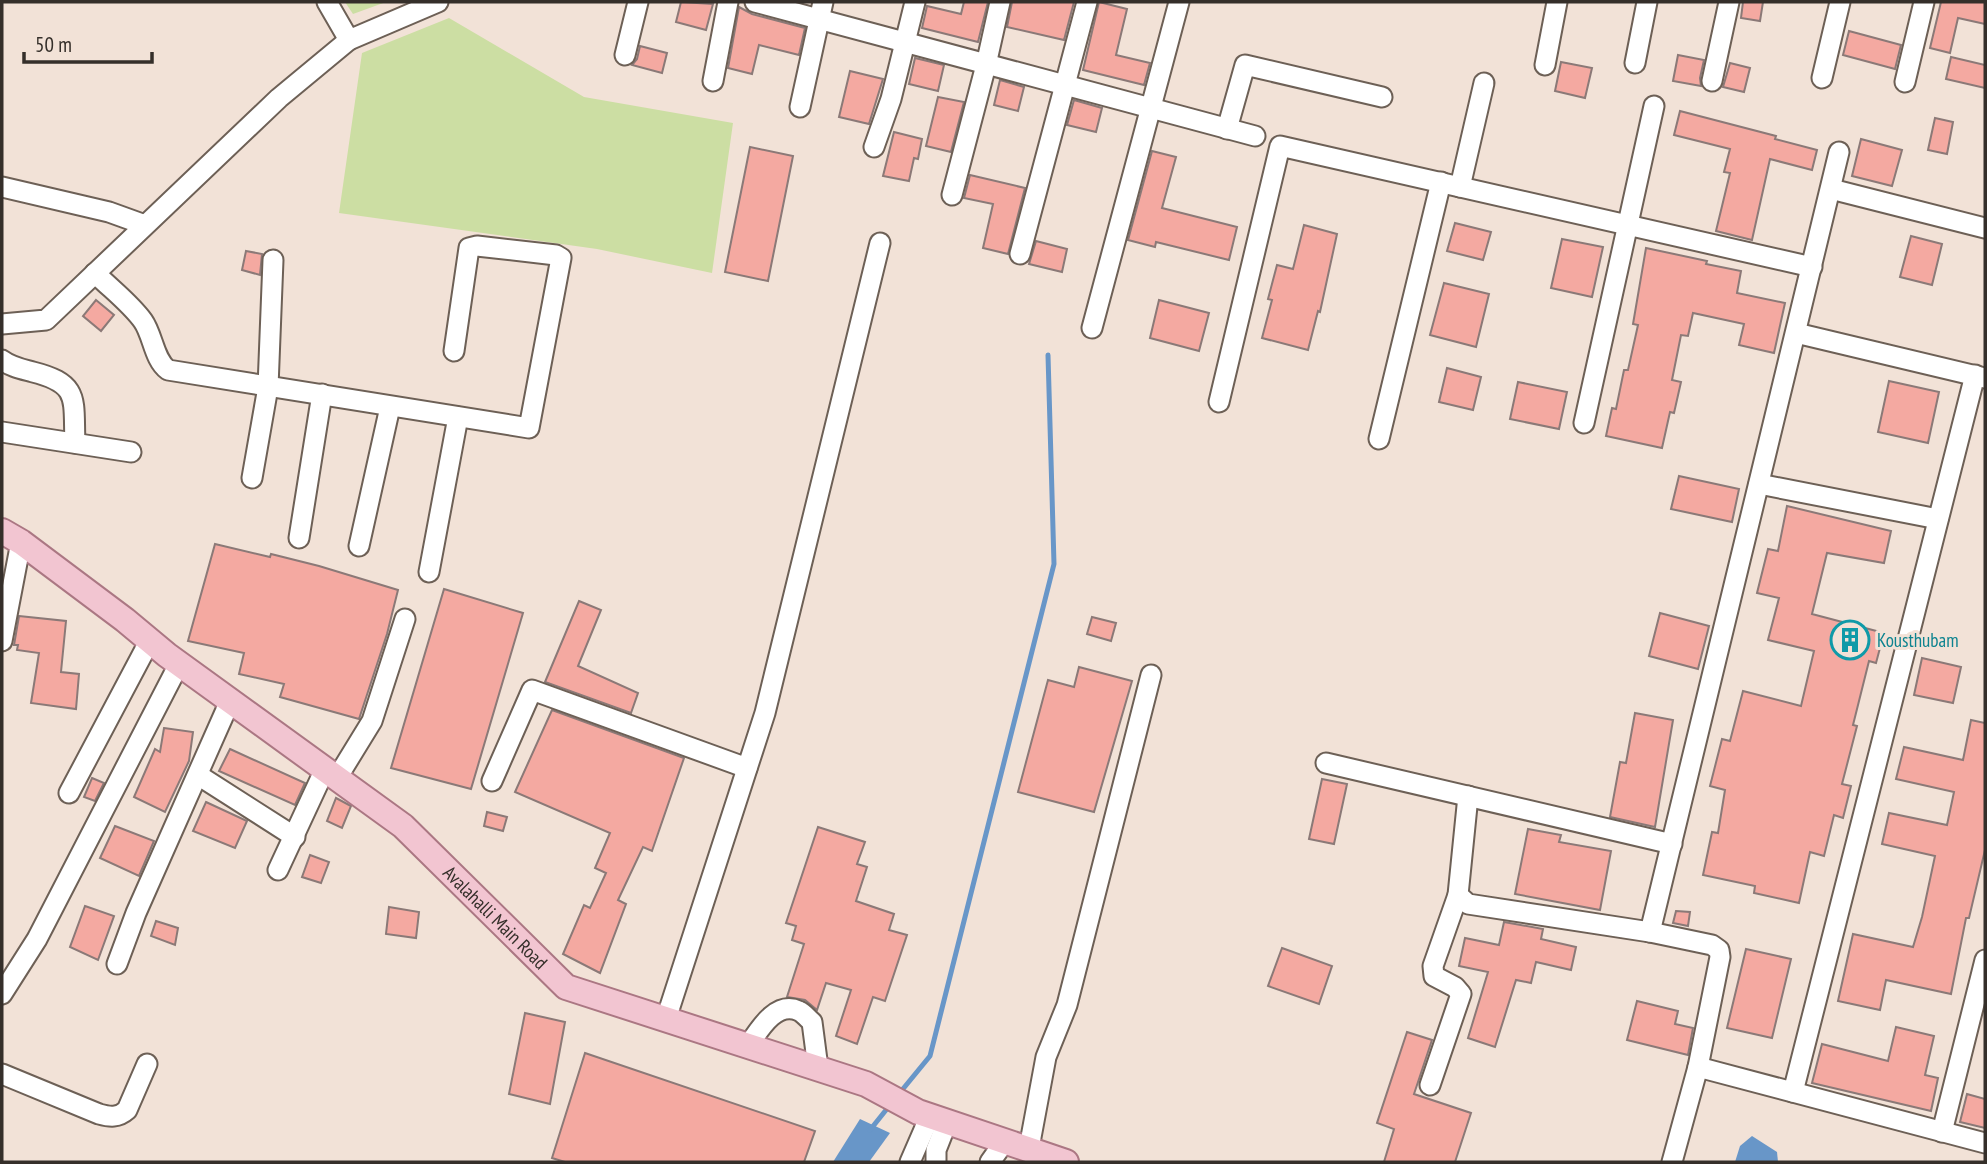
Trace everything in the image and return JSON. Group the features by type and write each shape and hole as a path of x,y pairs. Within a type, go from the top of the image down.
{"main road":[{"name":"Avalahalli Main Road","path":"11,537 125,620 149,642 403,826 566,987 866,1083 932,1117 1062,1161"}],"street":[{"path":"327,2 349,40"},
{"path":"2,324 46,320 279,98 349,40 438,2"},
{"path":"625,55 638,2"},
{"path":"713,81 728,2"},
{"path":"755,2 821,10 905,43 1255,136"},
{"path":"874,147 891,99 915,2"},
{"path":"952,195 1000,2"},
{"path":"1020,254 1087,2"},
{"path":"1092,328 1179,2"},
{"path":"1545,65 1557,2"},
{"path":"1635,63 1647,2"},
{"path":"1712,81 1730,2"},
{"path":"1822,78 1840,2"},
{"path":"1905,82 1924,2"},
{"path":"800,107 821,10"},
{"path":"1227,129 1245,65 1382,97"},
{"path":"1379,439 1450,184 1484,83"},
{"path":"1584,423 1654,106"},
{"path":"1219,402 1280,146 1812,267"},
{"path":"1650,932 1839,152"},
{"path":"2,187 109,212 145,225"},
{"path":"1830,189 1985,228"},
{"path":"666,1019 765,713 880,243"},
{"path":"95,274 146,324 163,366 168,370 528,428 561,258 516,250 477,246 469,248 454,351"},
{"path":"252,478 268,387 273,260"},
{"path":"1793,1092 1938,520 1980,377 1796,333"},
{"path":"2,360 9,365 51,376 69,389 73,398 75,443"},
{"path":"299,538 321,394"},
{"path":"359,546 390,407"},
{"path":"429,572 458,417"},
{"path":"2,432 131,452"},
{"path":"1759,484 1938,520"},
{"path":"2,641 11,537"},
{"path":"278,870 331,774 372,722 405,619"},
{"path":"69,793 149,642"},
{"path":"2,993 37,939 179,664"},
{"path":"990,1162 1017,1144 1046,1057 1067,1005 1151,676"},
{"path":"492,781 532,690 747,768"},
{"path":"117,964 136,913 230,701"},
{"path":"1326,763 1672,844"},
{"path":"198,775 295,837"},
{"path":"1430,1085 1461,994 1455,987 1434,976 1433,966 1458,895 1468,796"},
{"path":"1458,895 1468,904 1650,932 1713,945 1719,950 1720,957 1698,1067 1671,1162"},
{"path":"1942,1132 1985,960"},
{"path":"748,1046 772,1015 785,1009 799,1011 812,1022 818,1068"},
{"path":"2,1074 99,1114 114,1116 127,1110 147,1064"},
{"path":"1698,1067 1985,1143"},
{"path":"910,1162 932,1117"},
{"path":"932,1117 936,1162"}],"green space":[{"path":"345,2 386,2 353,14"},
{"path":"449,18 584,97 733,123 712,273 597,249 339,213 362,53"}],"water":[{"path":"860,1119 890,1133 869,1162 833,1162"},
{"path":"1752,1136 1777,1152 1778,1162 1735,1162 1740,1146"}],"building":[{"path":"681,2 713,4 706,30 676,22"},
{"path":"964,2 988,2 978,42 922,28 927,6 961,14"},
{"path":"1012,2 1074,2 1064,40 1007,27"},
{"path":"1099,2 1127,9 1116,55 1150,63 1144,85 1083,70"},
{"path":"1743,2 1763,2 1760,21 1741,18"},
{"path":"1941,2 1985,2 1985,24 1958,18 1950,53 1930,48"},
{"path":"739,7 752,14 805,28 799,55 759,45 752,74 728,68"},
{"path":"1849,31 1901,45 1895,69 1843,55"},
{"path":"640,46 667,53 662,73 632,65 637,59"},
{"path":"1678,55 1704,60 1701,86 1673,81"},
{"path":"1951,57 1985,65 1985,88 1946,79"},
{"path":"915,58 944,65 938,91 909,84"},
{"path":"1561,62 1592,68 1585,98 1555,91"},
{"path":"1730,63 1750,68 1744,92 1723,87"},
{"path":"850,71 883,79 869,124 839,117"},
{"path":"1000,80 1024,87 1018,111 994,105"},
{"path":"938,97 964,102 951,152 926,146"},
{"path":"1074,100 1102,108 1096,132 1067,125"},
{"path":"1680,111 1776,136 1775,139 1817,150 1812,170 1770,159 1752,240 1716,231 1730,173 1724,172 1730,149 1674,135"},
{"path":"1935,118 1953,122 1947,154 1928,150"},
{"path":"894,132 922,139 909,181 883,176"},
{"path":"1861,139 1902,150 1892,186 1852,176"},
{"path":"750,147 793,156 768,281 725,272"},
{"path":"1152,151 1176,157 1162,208 1237,227 1229,260 1156,242 1155,247 1128,240"},
{"path":"970,175 1025,188 1008,254 983,248 993,204 964,198"},
{"path":"1455,223 1491,232 1483,260 1447,251"},
{"path":"1304,225 1337,234 1320,312 1318,311 1308,350 1262,338 1272,300 1268,299 1277,265 1293,269"},
{"path":"1911,236 1942,244 1932,285 1900,277"},
{"path":"1562,239 1603,247 1592,297 1551,288"},
{"path":"1036,241 1067,249 1062,272 1029,264"},
{"path":"1646,248 1741,271 1737,293 1785,303 1774,353 1739,345 1744,324 1693,313 1688,336 1681,335 1672,380 1681,382 1674,413 1670,412 1662,448 1606,436 1612,408 1616,409 1624,370 1628,370 1638,325 1633,324"},
{"path":"246,251 262,254 260,275 242,270"},
{"path":"1444,283 1489,294 1476,347 1430,335"},
{"path":"96,300 114,315 101,331 83,316"},
{"path":"1159,300 1209,313 1199,351 1150,338"},
{"path":"1447,368 1481,377 1473,410 1439,402"},
{"path":"1889,381 1939,392 1928,443 1878,432"},
{"path":"1518,382 1567,392 1559,429 1510,419"},
{"path":"1679,476 1739,489 1732,522 1671,509"},
{"path":"1787,506 1891,531 1884,563 1827,553 1812,614 1884,633 1876,663 1869,661 1853,725 1857,726 1842,784 1851,786 1843,818 1834,815 1824,856 1810,852 1799,903 1754,893 1755,886 1703,875 1712,832 1718,833 1725,790 1710,786 1722,739 1730,741 1743,691 1801,706 1814,651 1768,640 1779,598 1757,593 1768,549 1778,551"},
{"path":"215,544 319,566 398,590 387,634 359,719 280,697 284,684 239,674 244,653 188,641"},
{"path":"444,589 523,613 471,789 391,768"},
{"path":"579,601 601,610 578,666 638,693 631,713 545,682"},
{"path":"1660,613 1709,626 1698,669 1649,656"},
{"path":"19,616 66,621 61,672 79,674 76,709 31,703 39,653 17,650 18,645 14,645"},
{"path":"1092,617 1116,623 1111,641 1087,634"},
{"path":"1922,658 1961,667 1953,703 1914,695"},
{"path":"1079,667 1132,681 1094,812 1018,792 1048,680 1074,687"},
{"path":"552,710 684,758 652,851 643,847 618,900 626,904 600,973 563,954 584,905 590,908 606,873 595,868 610,833 515,792"},
{"path":"1635,713 1673,720 1655,827 1610,817 1620,762 1626,763"},
{"path":"1971,720 1985,723 1985,850 1969,918 1966,918 1951,994 1886,980 1880,1010 1838,1001 1853,934 1913,947 1922,917 1935,856 1882,844 1889,813 1947,825 1954,792 1896,779 1904,747 1963,760"},
{"path":"164,728 193,732 189,761 165,812 134,797 155,749 160,752"},
{"path":"230,749 305,783 295,805 219,771"},
{"path":"92,778 104,783 95,801 84,797"},
{"path":"1322,779 1347,784 1334,844 1309,839"},
{"path":"336,798 351,806 342,828 327,821"},
{"path":"206,802 247,821 235,848 193,831"},
{"path":"487,812 507,817 503,831 484,826"},
{"path":"115,826 154,841 139,876 100,858"},
{"path":"818,827 865,842 857,864 867,867 856,901 894,914 889,930 907,935 885,1001 873,997 857,1044 836,1036 851,990 826,983 817,1010 805,1000 787,997 804,944 792,940 796,926 786,923"},
{"path":"1528,829 1561,835 1559,842 1611,851 1600,910 1515,894"},
{"path":"310,855 329,862 321,883 302,877"},
{"path":"85,906 114,916 98,960 70,947"},
{"path":"389,907 419,912 416,938 386,934"},
{"path":"1676,911 1690,912 1688,926 1673,923"},
{"path":"156,921 178,928 175,945 151,936"},
{"path":"1504,922 1543,929 1541,939 1576,947 1571,970 1536,962 1531,983 1516,980 1495,1047 1468,1038 1488,972 1459,966 1465,938 1499,945"},
{"path":"1282,948 1332,966 1319,1004 1268,986"},
{"path":"1746,949 1791,959 1772,1038 1727,1028"},
{"path":"1637,1001 1678,1011 1675,1024 1693,1028 1688,1055 1627,1040"},
{"path":"525,1013 565,1022 550,1104 509,1094"},
{"path":"1896,1027 1934,1036 1925,1075 1938,1078 1931,1111 1812,1083 1822,1044 1888,1061"},
{"path":"1407,1032 1432,1040 1414,1094 1471,1113 1455,1162 1384,1162 1394,1129 1377,1123"},
{"path":"585,1053 815,1131 804,1162 565,1162 552,1158"},
{"path":"1967,1094 1985,1099 1985,1128 1960,1122"}],"waterway":[{"path":"898,1095 930,1056 1054,564 1048,355"},
{"path":"870,1130 890,1105"}],"place":[{"name":"Kousthubam","path":"1850,640"}]}
